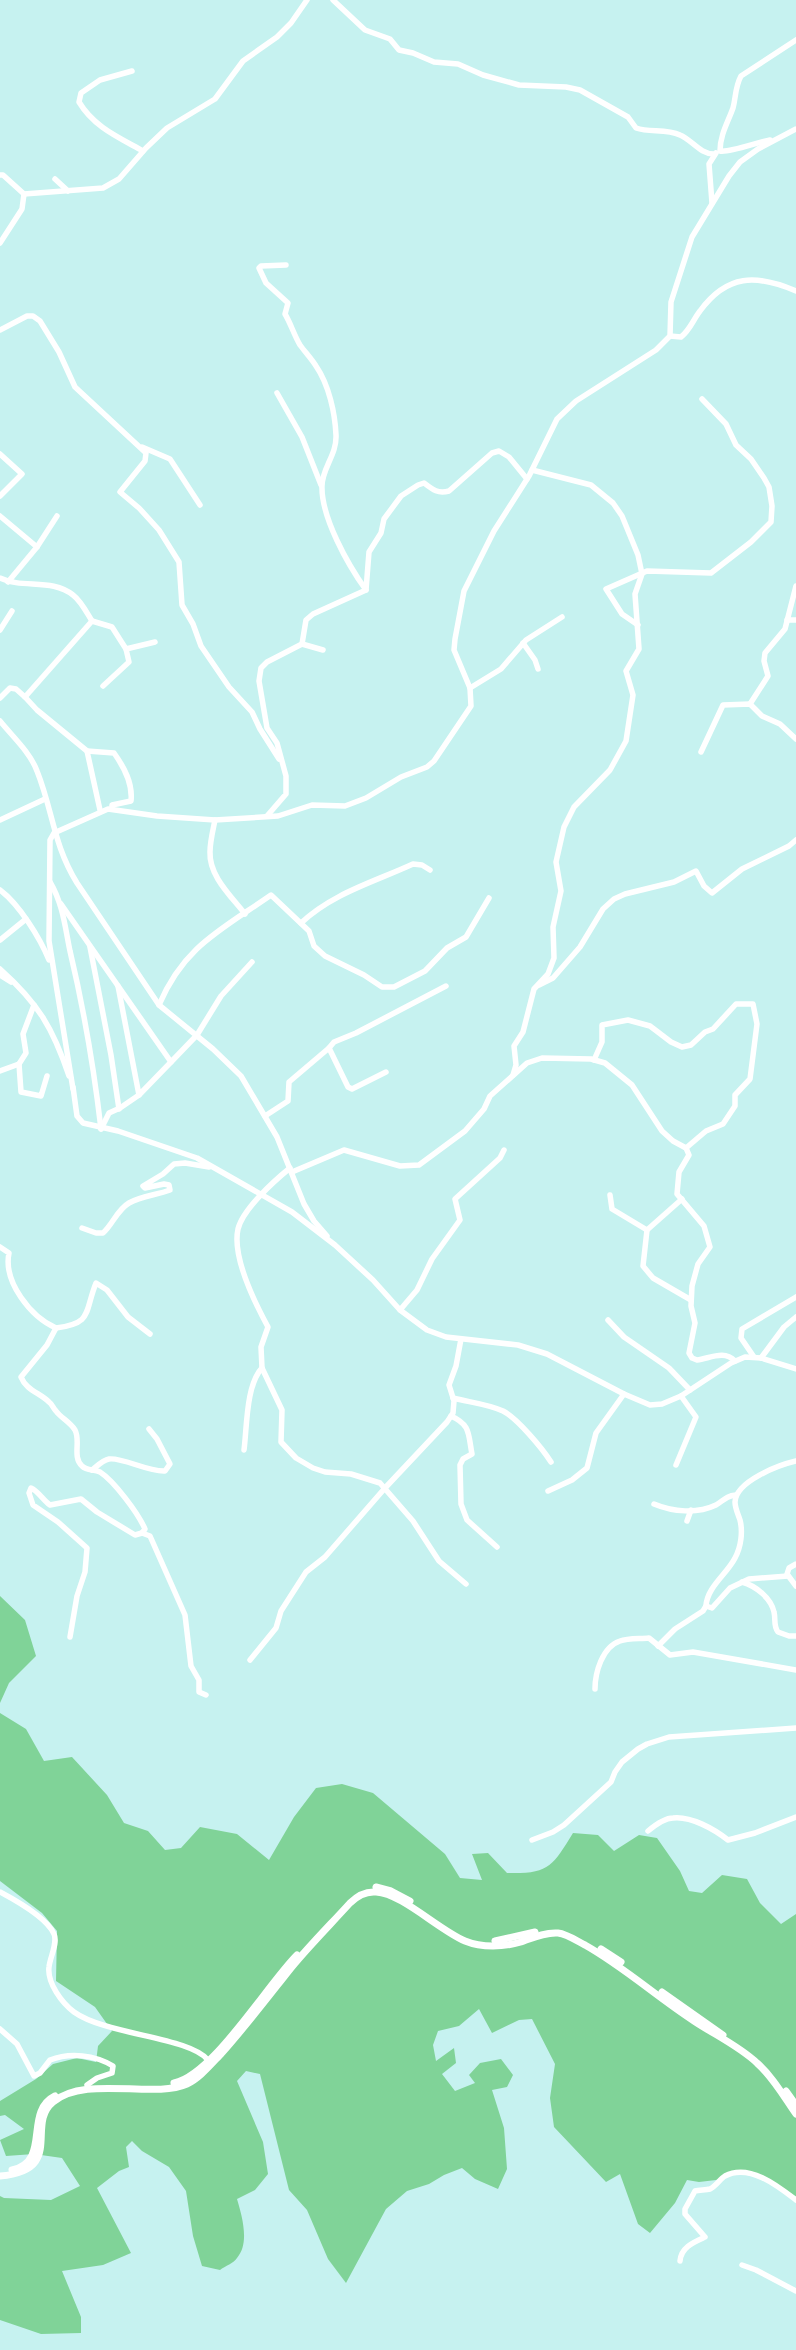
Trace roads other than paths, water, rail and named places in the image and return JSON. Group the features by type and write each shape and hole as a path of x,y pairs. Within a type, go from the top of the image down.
{"main road":[{"path":"0,2171 16,2169 26,2164 32,2157 36,2148 39,2115 45,2102 68,2090 87,2085 180,2081 194,2074 251,2013 284,1968 316,1936 350,1896 363,1889 376,1887 400,1895 452,1930 477,1940 506,1940 545,1930 561,1930 578,1936 612,1956 687,2011 756,2056 768,2068 796,2105"},
{"path":"0,2176 23,2171 36,2160 41,2144 45,2114 50,2105 57,2099 93,2088 178,2086 195,2079 245,2028 293,1966 350,1904 358,1896 370,1892 380,1892 394,1898 440,1928 466,1942 510,1945 552,1933 566,1935 576,1940 616,1965 694,2021 752,2058 770,2076 796,2114"}],"street":[{"path":"0,175 4,175 24,194 103,188 119,179 143,151 167,128 215,99 243,61 277,37 291,23 307,0"},
{"path":"333,0 366,30 390,39 399,50 413,53 434,62 458,64 484,75 519,84 566,87 580,90 628,117 636,128 680,134 699,149 709,154 726,152 746,145 778,138"},
{"path":"712,203 709,164 717,152 741,76 796,40"},
{"path":"132,71 100,80 80,93 79,102 90,118 104,129 143,151"},
{"path":"796,129 740,162 712,203 692,237 671,302 670,336 656,350 576,401 557,419 532,470 494,531 464,591 454,650 470,688 471,706 434,761 401,777 366,798 345,806 312,805 278,816 215,820 157,816 112,809 100,810 54,833 50,840 49,881 49,941 52,966 77,1116 83,1123 101,1129 118,1131 197,1158 292,1212 335,1245 374,1280 400,1310 427,1330 446,1338 518,1345 547,1354 624,1394 650,1405 662,1404 681,1396 736,1361 758,1358 796,1369"},
{"path":"55,179 68,191"},
{"path":"0,243 22,208 24,194"},
{"path":"286,265 261,266 259,268 266,283 288,303 285,314 300,346 317,367 327,390 334,416 336,449 322,484"},
{"path":"670,336 681,337 687,332 703,307 722,286 757,279 772,280 796,291"},
{"path":"0,330 27,316 33,316 40,321 59,352 75,387 147,455 120,492 140,508 179,562 182,605 193,624 201,646 229,687 252,712 260,729 280,761 283,762"},
{"path":"277,393 302,437 322,484 323,498 337,542 351,569 366,590"},
{"path":"638,626 622,614 606,588 647,571 711,573 751,542 771,522 772,506 769,487 764,478 751,459 736,445 726,424 702,399"},
{"path":"139,446 170,459 200,505"},
{"path":"366,590 369,552 381,533 384,519 400,496 424,483 433,490 442,493 449,491 492,453 500,451 509,457 527,479"},
{"path":"0,454 22,474 0,496"},
{"path":"513,1075 516,1064 514,1046 523,1032 534,989 548,974 554,958 553,927 561,891 556,862 564,827 574,808 610,770 626,740 633,695 626,671 638,649 636,594 642,574 635,547 622,516 613,503 591,485 532,470"},
{"path":"0,516 38,547"},
{"path":"8,582 38,547 57,516"},
{"path":"0,578 8,582 57,587 73,595 92,621 112,627 126,649 129,662 102,686"},
{"path":"750,704 768,676 764,661 765,654 780,637 787,620 796,586"},
{"path":"302,644 306,620 313,614 366,590"},
{"path":"0,630 12,611"},
{"path":"470,688 501,669 523,643 562,617"},
{"path":"787,620 796,620"},
{"path":"25,697 92,621"},
{"path":"126,649 155,642"},
{"path":"523,643 535,660 538,670"},
{"path":"267,816 286,794 286,776 277,743 267,728 259,680 261,668 267,662 302,644 323,650"},
{"path":"0,698 10,688 25,697 37,710 86,751 114,753 124,767 132,792 131,801 112,805 112,809"},
{"path":"701,752 723,705 750,704 762,716 780,724 796,739"},
{"path":"0,721 25,752 36,770 65,864 77,884 160,1005 241,1076 277,1137 304,1204 314,1221 335,1245"},
{"path":"86,751 100,810"},
{"path":"0,820 45,799"},
{"path":"215,820 210,852 212,868 220,882 245,914"},
{"path":"534,989 553,978 580,947 603,909 614,899 625,894 674,882 696,871 704,886 712,893 742,869 789,846 796,840"},
{"path":"301,923 316,909 347,891 413,864 422,865 430,870"},
{"path":"49,881 61,904 170,1062"},
{"path":"0,890 26,919 52,966"},
{"path":"160,1005 168,984 201,943 271,895 309,930 314,946 325,956 364,975 382,987 394,987 425,971 447,948 466,937 489,898"},
{"path":"61,904 92,1061 101,1129"},
{"path":"1,938 26,919"},
{"path":"90,945 111,1055 119,1109"},
{"path":"101,1129 109,1113 119,1109 138,1095 196,1035 221,996 252,962"},
{"path":"0,968 21,988 42,1013 57,1041 73,1089"},
{"path":"0,976 21,988"},
{"path":"118,984 138,1095"},
{"path":"265,1116 288,1101 289,1082 334,1042 356,1033 446,986"},
{"path":"594,1060 602,1042 602,1025 628,1020 650,1026 671,1042 682,1047 691,1045 705,1032 713,1029 728,1010 736,1004 748,1002 753,1004 757,1024 750,1079 735,1095 735,1106 723,1124 706,1131 686,1148"},
{"path":"34,1005 23,1034 26,1053 19,1064 21,1092 40,1096 47,1076"},
{"path":"329,1048 348,1087 352,1089 386,1072"},
{"path":"466,1584 439,1561 413,1521 380,1484 351,1474 325,1472 313,1468 296,1458 281,1442 282,1410 262,1368 262,1347 268,1327 250,1294 238,1248 238,1228 251,1206 274,1181 291,1170 344,1150 400,1166 419,1165 465,1131 484,1108 490,1096 527,1063 542,1058 594,1060 605,1063 632,1085 662,1131 686,1148 689,1155 679,1172 676,1189 682,1200 704,1226 710,1246 696,1268 691,1300 695,1323 689,1353 692,1358 697,1360 720,1354 730,1356 736,1361"},
{"path":"0,1071 19,1064"},
{"path":"400,1310 417,1290 432,1259 460,1220 455,1199 500,1158 504,1150"},
{"path":"82,1228 96,1233 103,1233 118,1213 128,1204 170,1190 169,1185 164,1184 146,1188 143,1186 163,1174 174,1164 185,1163 216,1168"},
{"path":"610,1195 612,1209 647,1230"},
{"path":"682,1200 647,1230 643,1266 653,1278 691,1300"},
{"path":"0,1247 9,1253 7,1262 10,1277 25,1303 45,1324 56,1328 74,1326 85,1318 96,1283 106,1290 128,1317 150,1334"},
{"path":"758,1358 741,1338 742,1329 796,1298"},
{"path":"758,1358 796,1317"},
{"path":"608,1320 624,1337 669,1368 690,1390"},
{"path":"56,1328 54,1334 21,1377 28,1387 50,1402 56,1411 75,1430 78,1441 77,1454 80,1464 84,1469 98,1471 108,1480 141,1520 145,1529 142,1533"},
{"path":"250,1660 276,1628 281,1611 306,1572 325,1557 451,1416 453,1398 449,1385 456,1366 460,1339"},
{"path":"244,1450 249,1404 255,1375 262,1368"},
{"path":"548,1491 572,1480 587,1468 596,1433 624,1394"},
{"path":"676,1465 696,1417 681,1396"},
{"path":"453,1398 503,1411 537,1443 551,1462"},
{"path":"451,1416 463,1421 467,1428 472,1454 464,1459 460,1465 464,1512 467,1520 497,1547"},
{"path":"92,1470 100,1463 110,1459 156,1471 165,1471 170,1464 149,1429"},
{"path":"654,1504 665,1508 691,1510 716,1504 727,1496 736,1495 759,1475 796,1461"},
{"path":"70,1637 77,1596 85,1572 87,1548 58,1522 34,1505 29,1493 31,1488 50,1505 81,1500 124,1529 135,1534 142,1533 150,1536 185,1615 191,1666 199,1680 199,1692 206,1695"},
{"path":"658,1646 675,1630 703,1611 706,1606 706,1595 724,1575 736,1557 741,1540 740,1523 735,1504 736,1495"},
{"path":"687,1520 691,1510"},
{"path":"796,1564 789,1568 787,1574 796,1586"},
{"path":"706,1606 712,1608 730,1588 742,1582 758,1578 788,1576"},
{"path":"742,1582 751,1585 766,1598 774,1610 774,1624 778,1632 789,1636 796,1636"},
{"path":"595,1689 595,1675 598,1667 620,1640 649,1638 670,1655 693,1652 796,1670"},
{"path":"532,1840 553,1832 564,1825 611,1782 622,1762 638,1748 647,1744 669,1737 796,1728"},
{"path":"648,1831 671,1818 685,1819 716,1830 728,1840 755,1833 796,1817"},
{"path":"0,1892 26,1908 52,1930 55,1936 48,1969 51,1981 58,1995 74,2012 89,2020 118,2030 189,2047 203,2053 208,2060"},
{"path":"0,2029 16,2044 34,2076 40,2073 50,2060 70,2056 86,2056 113,2066 112,2073 97,2078 87,2085"},
{"path":"680,2261 681,2254 690,2244 706,2237 685,2214 685,2208 695,2191 711,2189 725,2176 736,2172 746,2173 767,2180 796,2200"},
{"path":"742,2266 756,2270 796,2291"}]}
